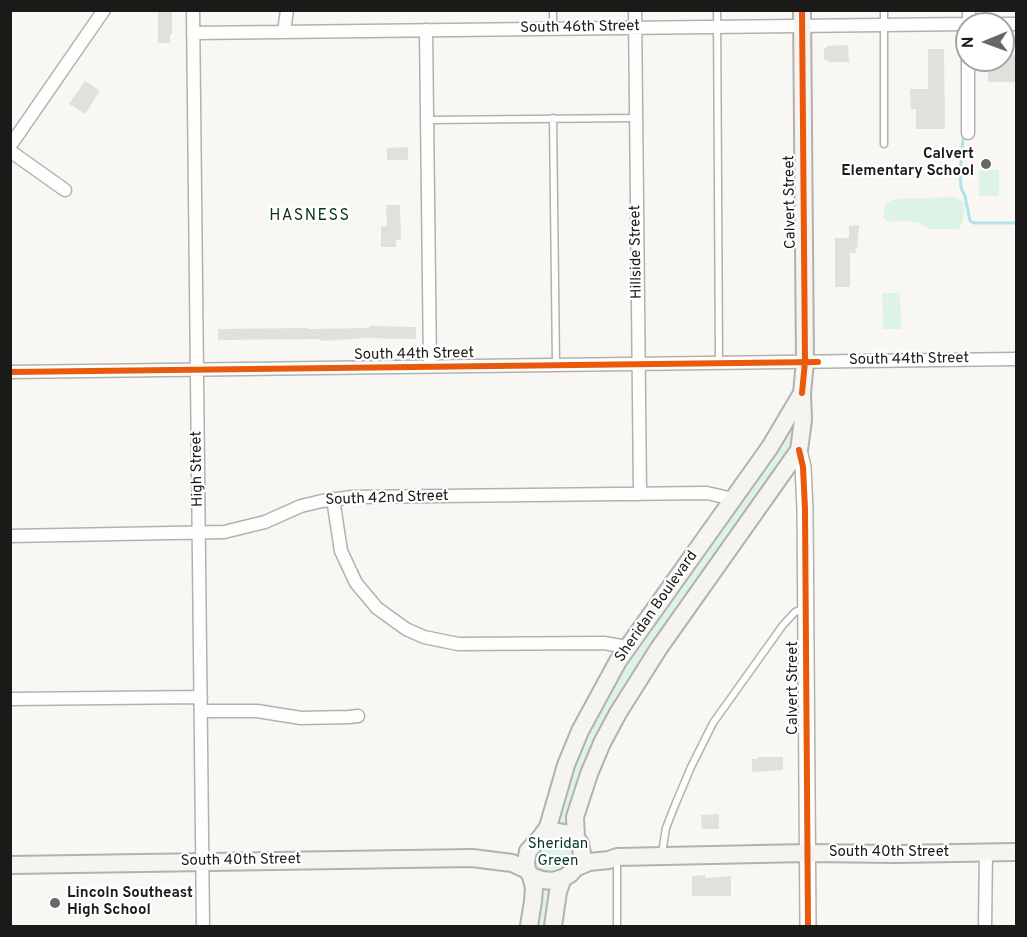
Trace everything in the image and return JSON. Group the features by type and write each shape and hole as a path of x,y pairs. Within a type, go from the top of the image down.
{"main road":[{"name":"Calvert Street","path":"799,450 803,420 802,393 805,362 802,18"},
{"name":"Sheridan Boulevard","path":"536,841 548,827 561,781 580,732 627,646 770,447 802,393"},
{"name":"Sheridan Boulevard","path":"578,841 575,817 589,774 618,713 659,648 799,450"},
{"path":"529,873 548,881 563,878 577,867 582,854 578,841 563,832 549,834 536,841 526,857 529,873 534,888 529,927"},
{"name":"South 40th Street","path":"10,865 472,858 519,851 536,841"},
{"name":"South 40th Street","path":"578,841 593,851 610,852 617,856"},
{"name":"South 40th Street","path":"577,867 617,856 1017,852"},
{"name":"South 40th Street","path":"472,858 512,863 529,873"},
{"path":"553,927 558,892 563,878"}],"street":[{"path":"10,146 104,10"},
{"name":"High Street","path":"192,10 203,927"},
{"path":"284,32 286,10"},
{"name":"Hillside Street","path":"635,10 640,494"},
{"name":"South 46th Street","path":"193,33 717,27 802,18 884,25 955,24"},
{"path":"426,30 430,367"},
{"path":"968,72 968,133"},
{"path":"10,152 65,190"},
{"name":"South 44th Street","path":"10,372 1017,359"},
{"name":"Calvert Street","path":"799,450 804,478 808,927"},
{"name":"South 42nd Street","path":"10,536 224,532 245,529 302,506 333,499 707,493 733,499"},
{"path":"333,499 341,551 352,576 376,608 406,629 424,637 458,644 604,643 627,646"},
{"path":"10,699 201,697"},
{"path":"201,711 266,711 301,718 358,716"},
{"path":"985,927 986,852"}],"lane":[{"path":"553,10 554,28"},
{"path":"717,10 719,363"},
{"path":"884,10 884,144"},
{"path":"553,118 556,365"},
{"path":"427,120 635,118"},
{"path":"662,855 666,828 691,767 713,723 783,625 795,612 806,608"},
{"path":"616,927 617,856"}],"green space":[{"path":"979,170 999,170 999,196 979,196"},
{"path":"955,197 964,202 965,206 962,224 958,229 928,229 919,223 909,221 888,222 883,217 885,204 894,199"},
{"path":"882,293 900,293 901,329 883,329"},
{"name":"Sheridan Green","path":"802,393 801,438 618,713 576,838 570,874 553,926 529,926 536,841 580,731"}],"building":[{"path":"158,10 172,10 170,43 158,43"},
{"path":"848,45 849,62 824,60 824,48 827,46"},
{"path":"928,49 944,49 945,129 916,129 916,109 911,109 910,89 928,89"},
{"path":"1015,55 1017,55 1017,82 988,82 988,72 1015,72"},
{"path":"85,81 100,91 85,114 69,104"},
{"path":"408,147 408,160 387,160 387,148"},
{"path":"386,205 400,205 401,240 396,240 396,247 381,247 381,226 387,226"},
{"path":"859,225 856,253 850,253 850,287 835,287 835,238 849,238 849,226"},
{"path":"369,326 416,327 416,339 218,340 218,329 369,328"},
{"path":"758,757 783,757 783,770 752,772 752,759 758,759"},
{"path":"719,814 719,829 702,829 701,815"},
{"path":"705,875 705,878 731,876 731,896 692,896 692,876"}],"waterway":[{"path":"966,137 963,139 960,172 961,188 970,221 974,223 1016,223"}],"cycle path":[{"path":"802,10 805,362 802,393"},
{"path":"10,372 818,362"},
{"path":"799,450 803,467 805,509 808,926"}],"place":[{"name":"Calvert Elementary School","path":"986,164"},
{"name":"Lincoln Southeast High School","path":"55,903"}],"district":[{"name":"HASNESS","path":"310,217"}]}
